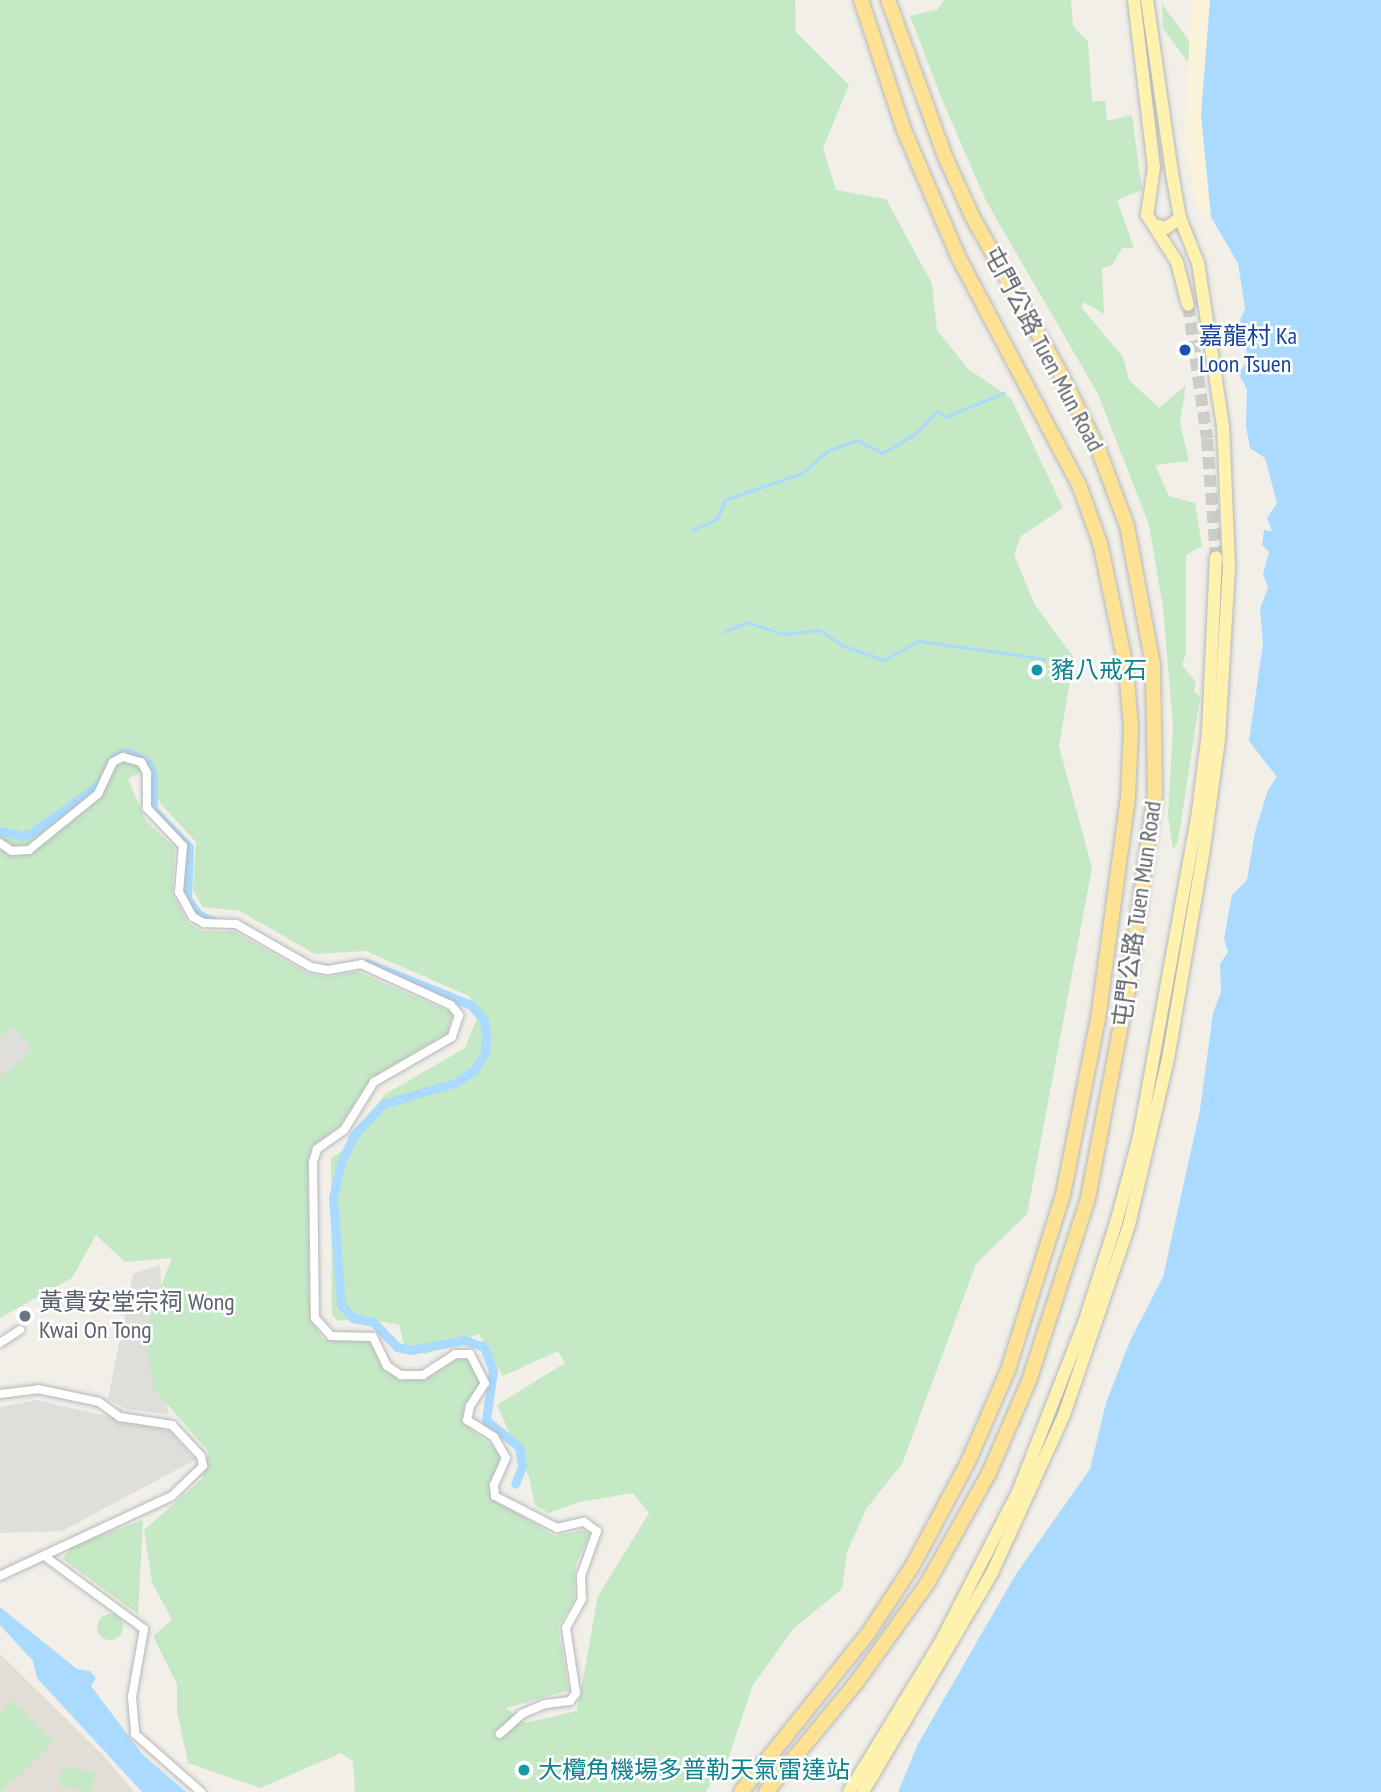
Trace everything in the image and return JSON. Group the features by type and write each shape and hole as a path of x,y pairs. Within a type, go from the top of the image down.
{"highway":[{"name":"屯門公路 Tuen Mun Road","path":"741,1792 867,1636 913,1565 968,1462 1008,1370 1063,1195 1098,1019 1128,797 1126,667 1100,543 1079,485 958,256 904,130 861,0"},
{"name":"屯門公路 Tuen Mun Road","path":"766,1792 856,1683 927,1584 989,1473 1029,1381 1091,1185 1128,988 1155,794 1153,665 1126,526 1093,439 972,216 942,148 888,0"}],"main road":[{"path":"1134,0 1154,167 1147,215 1177,262 1188,304"},
{"path":"849,1792 989,1552 1047,1423 1085,1320 1139,1137 1196,854 1222,704 1227,493 1223,426 1198,263 1181,218 1147,0"},
{"path":"1151,198 1165,192 1179,200"},
{"path":"1154,225 1172,227 1181,218"},
{"path":"863,1792 986,1584 1064,1415 1129,1226 1168,1059 1196,854 1208,733 1216,557"}],"street":[{"path":"0,843 12,851 29,850 98,794 113,762 123,757 141,762 147,773 147,808 183,846 179,892 193,917 204,923 236,924 311,967 328,970 361,964 451,1005 459,1014 452,1037 374,1082 344,1130 317,1149 313,1162 315,1318 331,1336 373,1337 387,1366 401,1375 423,1375 455,1354 470,1354 485,1382 471,1404 467,1420 492,1435 506,1458 494,1485 495,1496 557,1528 584,1522 597,1531 581,1576 582,1599 566,1628 576,1693 570,1701 545,1704 522,1714 500,1734"},
{"path":"0,1343 20,1330"},
{"path":"0,1394 38,1389 99,1402 120,1417 172,1425 201,1456 203,1466 172,1496 79,1536 47,1558 0,1576"},
{"path":"47,1558 144,1629 132,1697 135,1734 201,1792"}],"shaded area":[{"path":"37,996 104,1051 0,1097 0,1038"},
{"path":"160,1265 168,1414 126,1409 108,1399 133,1274"},
{"path":"37,1400 169,1431 195,1460 62,1531 0,1533 0,1407"},
{"path":"0,1654 103,1755 134,1792 0,1792"}],"green space":[{"path":"0,0 795,0 796,32 849,85 823,148 836,190 886,199 932,284 937,330 968,369 1011,398 1063,508 1021,536 1014,555 1035,605 1074,658 1059,746 1092,868 1027,1214 976,1264 902,1464 866,1509 847,1552 842,1589 793,1629 753,1685 729,1756 706,1792 355,1792 353,1761 341,1753 260,1788 188,1763 177,1711 177,1684 153,1636 172,1620 152,1582 144,1530 202,1479 209,1452 153,1388 145,1329 172,1258 125,1262 96,1235 72,1278 0,1318 0,1078 33,1050 11,1026 0,1038","holes":["149,767 160,803 196,842 193,889 202,907 240,911 315,954 366,951 469,996 477,1018 465,1048 384,1095 356,1142 331,1158 332,1315 338,1321 364,1318 399,1325 404,1344 426,1354 479,1334 503,1376 558,1351 565,1363 497,1405 529,1477 535,1505 549,1513 579,1502 633,1493 649,1513 598,1596 577,1711 525,1723 506,1708 569,1690 558,1627 574,1600 576,1564 590,1534 584,1530 555,1536 491,1498 489,1483 500,1463 499,1452 462,1422 465,1404 480,1382 468,1359 455,1360 424,1380 400,1380 383,1369 370,1342 323,1339 310,1319 308,1162 312,1147 340,1126 371,1078 448,1033 452,1013 356,971 329,977 309,974 233,931 202,931 188,923 172,893 175,848 146,821 128,779"]},
{"path":"944,0 1071,0 1073,26 1088,42 1092,101 1105,101 1107,121 1132,115 1142,190 1117,200 1134,248 1122,248 1112,265 1102,268 1104,314 1084,302 1081,307 1123,357 1129,380 1159,408 1186,385 1180,423 1189,461 1155,465 1169,496 1195,503 1202,546 1186,555 1186,653 1182,665 1196,682 1194,691 1200,697 1178,842 1173,849 1168,816 1173,726 1163,608 1149,525 1098,394 986,201 941,97 910,16 937,10"},
{"path":"1162,4 1192,45 1188,62 1163,28"},
{"path":"143,1520 138,1614 63,1559 72,1546"},
{"path":"110,1614 119,1618 123,1627 119,1636 110,1640 101,1636 97,1627 101,1618"},
{"path":"13,1700 54,1742 0,1792 0,1714"},
{"path":"62,1767 95,1773 92,1792 59,1786"}],"sand":[{"path":"1191,0 1210,0 1201,115 1211,217 1199,214 1185,146"}],"water":[{"path":"1210,0 1381,0 1381,1792 898,1792 918,1744 1016,1574 1090,1469 1106,1403 1130,1341 1163,1277 1200,1110 1213,1013 1221,992 1220,964 1228,952 1224,939 1232,895 1247,880 1255,832 1268,790 1277,777 1249,741 1263,643 1260,609 1268,587 1263,574 1269,552 1262,545 1264,530 1272,531 1267,518 1277,503 1265,458 1250,448 1246,426 1247,389 1238,373 1247,362 1246,343 1237,326 1245,309 1238,263 1211,217 1201,115"},
{"path":"0,1607 77,1669 90,1671 96,1678 91,1686 142,1754 186,1792 142,1792 37,1678 33,1661 0,1625"}],"waterway":[{"path":"693,530 717,519 725,500 802,473 827,451 857,440 883,453 916,433 937,411 946,417 1003,393"},
{"path":"724,632 747,622 783,634 820,630 842,645 883,660 919,641 1045,659"},
{"path":"109,766 116,756 128,752 148,763 153,776 153,810 189,847 187,899 199,915 213,921"},
{"path":"0,831 21,836 32,833 103,782"},
{"path":"367,963 471,1005 484,1020 485,1053 475,1069 457,1082 383,1104 354,1135 341,1163 333,1198 341,1305 353,1318 373,1322 397,1347 410,1350 464,1340 484,1347 493,1371 486,1420 519,1447 522,1466 515,1484"}],"tunnel":[{"path":"1188,305 1207,439 1216,557"}],"place":[{"name":"嘉龍村 Ka Loon Tsuen","path":"1185,350"},
{"name":"豬八戒石","path":"1037,670"},
{"name":"黃貴安堂宗祠 Wong Kwai On Tong","path":"25,1316"},
{"name":"大欖角機場多普勒天氣雷達站","path":"524,1770"}]}
